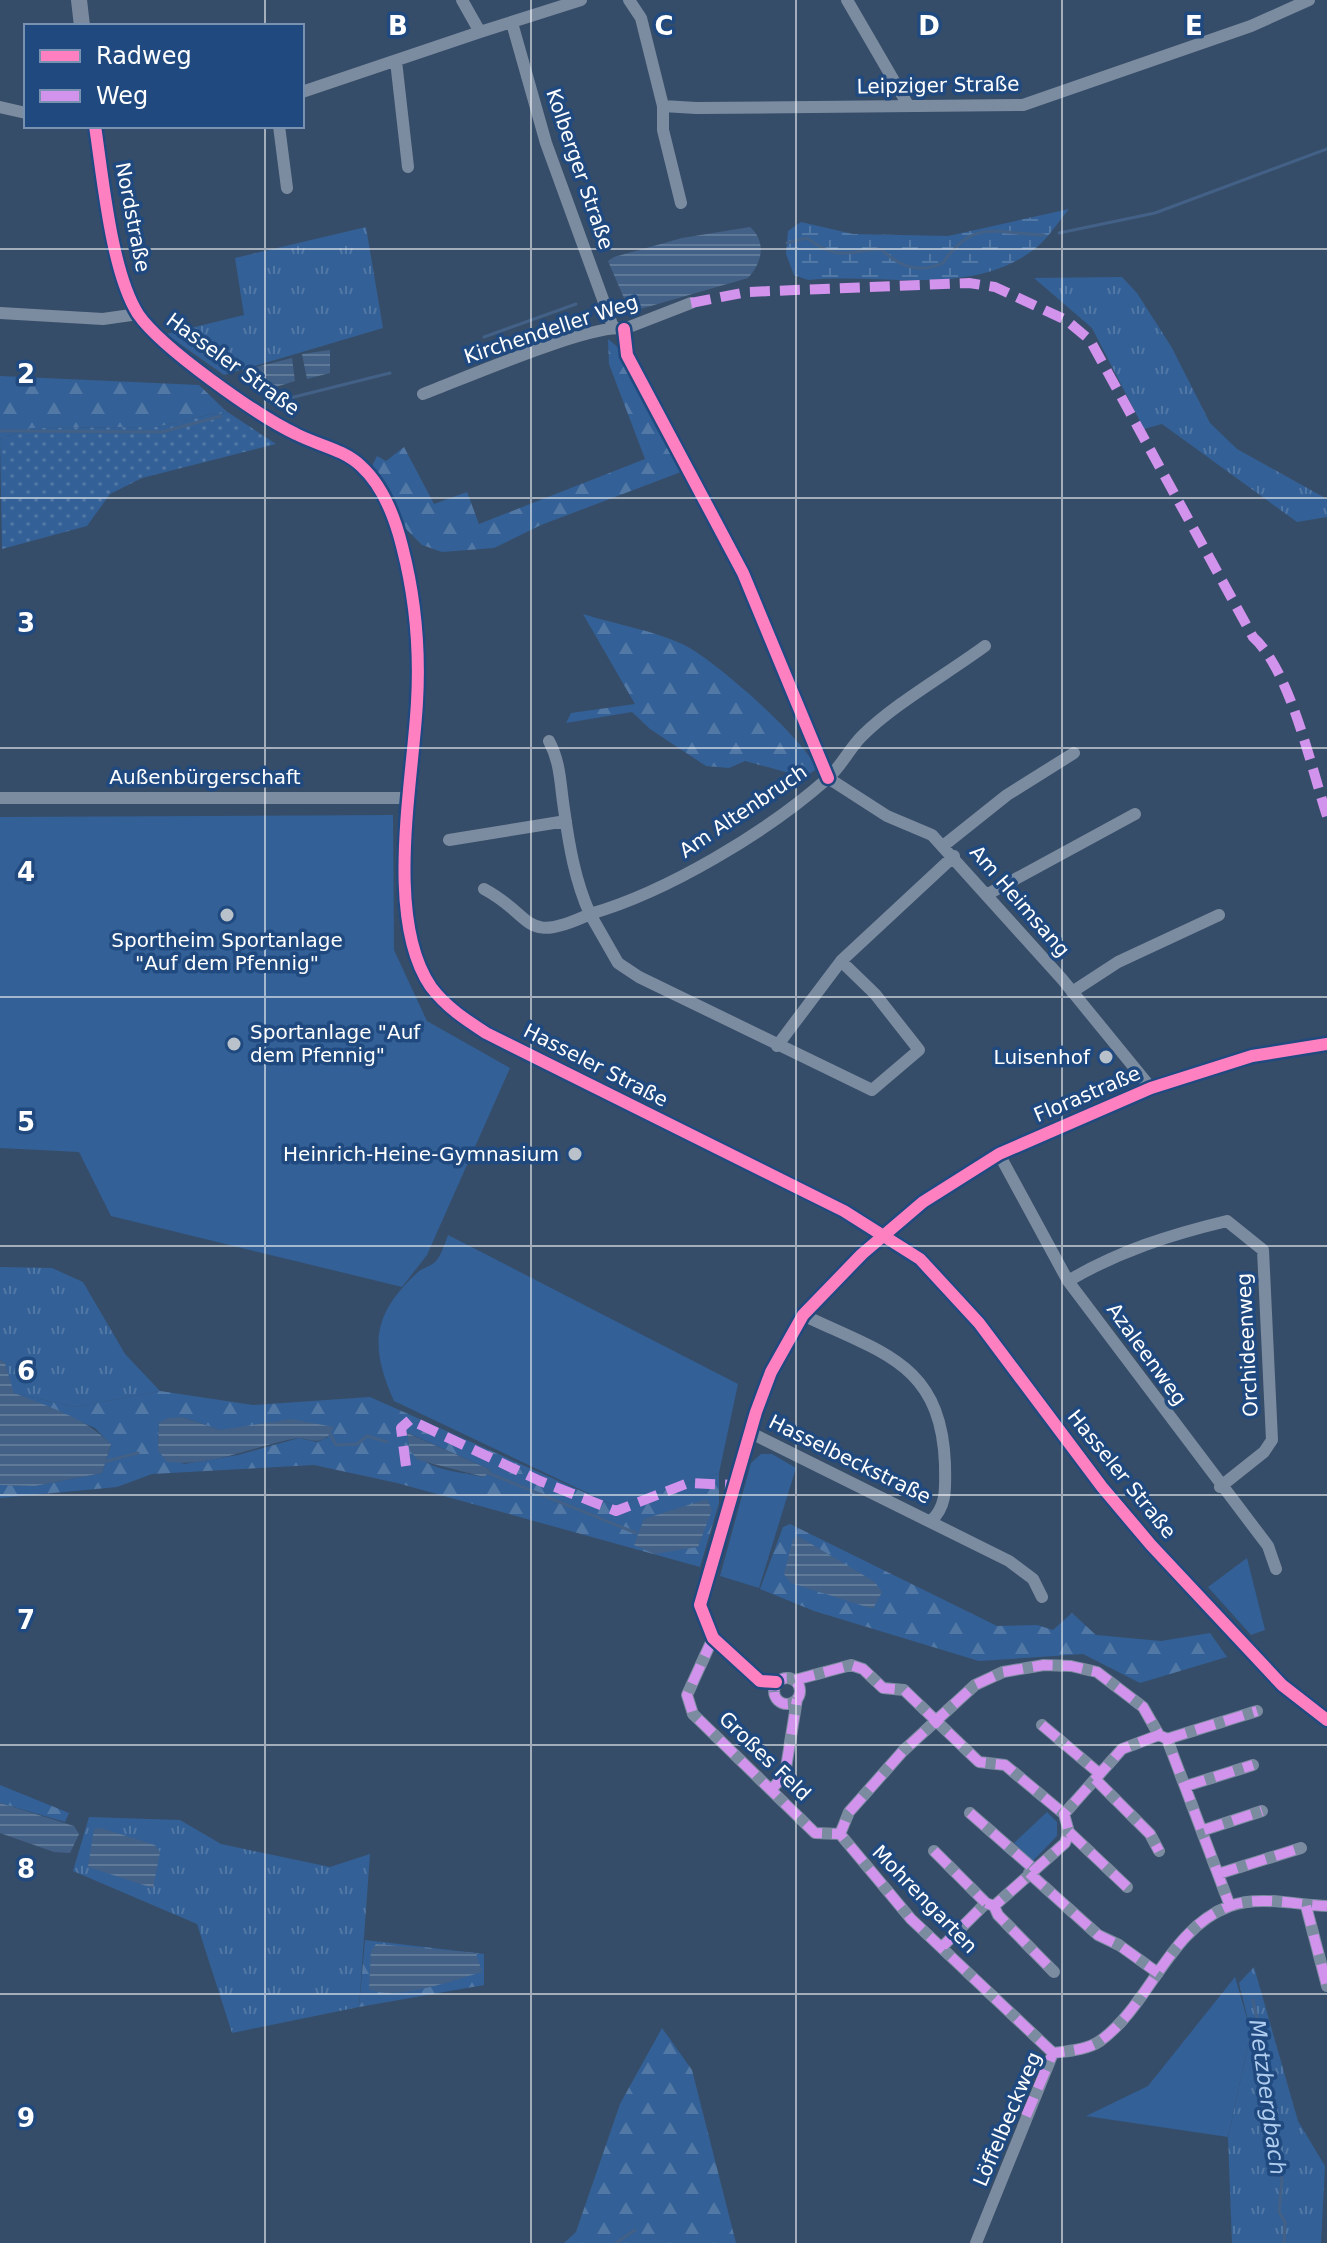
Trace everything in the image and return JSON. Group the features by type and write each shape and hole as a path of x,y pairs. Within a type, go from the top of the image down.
{"main road":[{"path":"79,0 82,24"},
{"name":"Nordstraße","path":"95,128 119,260 138,314"},
{"name":"Hasseler Straße","path":"138,314 166,346 276,423 352,459 371,478 386,503 402,547 416,637 417,703 405,886 408,927 425,976 444,1002 486,1033 886,1235 931,1268 962,1303 1102,1487 1151,1545 1282,1685 1327,1720"}],"street":[{"path":"462,0 480,32"},
{"path":"304,91 581,0"},
{"path":"629,0 641,18 663,106 663,130 681,203"},
{"path":"847,0 908,105"},
{"name":"Leipziger Straße","path":"663,106 1023,105 1251,26 1309,0"},
{"name":"Kolberger Straße","path":"512,23 546,143 613,327"},
{"path":"396,61 408,167"},
{"path":"0,107 24,113"},
{"path":"279,128 287,188"},
{"name":"Kirchendeller Weg","path":"423,394 613,327 624,329 691,303"},
{"path":"0,313 103,319 138,314"},
{"name":"Am Altenbruch","path":"484,889 504,900 520,919 538,928 565,926 670,883 730,849 828,778 862,736 985,646"},
{"path":"549,741 561,772 566,821 579,890 618,963 777,1046 872,1090 919,1050 875,994 841,961"},
{"path":"943,846 1007,795 1074,753"},
{"name":"Am Heimsang","path":"828,778 887,816 932,835 954,856 1151,1088"},
{"name":"Außenbürgerschaft","path":"0,798 409,798"},
{"path":"988,894 1135,814"},
{"path":"449,840 566,821"},
{"path":"777,1046 841,961 954,856"},
{"path":"1072,992 1118,962 1219,915"},
{"name":"Florastraße","path":"886,1235 934,1193 999,1154 1151,1088 1252,1056 1327,1044"},
{"name":"Azaleenweg","path":"999,1154 1068,1281 1220,1487 1268,1546 1276,1569"},
{"name":"Orchideenweg","path":"1068,1281 1100,1262 1162,1236 1227,1221 1263,1250 1272,1440 1264,1452 1220,1487"},
{"name":"Hasselbeckstraße","path":"713,1638 700,1605 771,1372 803,1315 826,1289 886,1235"},
{"name":"Hasselbeckstraße","path":"803,1315 893,1359 924,1386 939,1416 944,1459 944,1503 931,1521"},
{"name":"Hasselbeckstraße","path":"751,1433 1009,1561 1033,1579 1042,1597"},
{"path":"713,1638 760,1681 776,1682 785,1677 795,1680 851,1665 863,1669 883,1688 904,1690 979,1762 1005,1765 1064,1814 1069,1832 1127,1887"},
{"name":"Großes Feld","path":"713,1638 687,1695 693,1714 815,1833 840,1834"},
{"path":"840,1834 849,1812 903,1751 975,1685 1003,1672 1071,1666 1097,1672 1122,1688 1143,1707 1163,1737 1204,1830 1230,1906"},
{"path":"772,1789 785,1774 800,1689 795,1680"},
{"path":"776,1682 773,1693 778,1702 788,1704 797,1699"},
{"path":"1064,1814 1122,1749 1257,1711"},
{"path":"1042,1725 1098,1776 1150,1834 1159,1851"},
{"path":"1186,1786 1253,1765"},
{"path":"1204,1830 1262,1811"},
{"path":"970,1813 1098,1935 1119,1945 1158,1973"},
{"path":"943,1946 1065,1843 1069,1832"},
{"name":"Mohrengarten","path":"840,1834 911,1919 1053,2053"},
{"path":"1218,1874 1301,1848"},
{"path":"934,1851 990,1904 1054,1972"},
{"name":"Löffelbeckweg","path":"976,2243 1053,2053 1098,2042 1126,2015 1200,1922 1230,1906 1262,1902 1327,1906"},
{"path":"1306,1906 1327,1986"}],"green space":[{"path":"1069,209 1037,247 1012,263 985,273 956,278 808,280 794,275 786,254 788,231 801,222 853,234 948,236"},
{"path":"366,227 383,328 224,375 166,334 244,315 235,258"},
{"path":"1122,277 1137,293 1172,348 1210,423 1237,449 1327,499 1327,517 1297,522 1162,424 1144,429 1092,328 1034,278"},
{"path":"608,339 620,349 681,472 541,525 494,548 442,552 422,545 402,525 371,468 377,456 386,461 404,447 434,504 467,492 479,524 645,459 609,364"},
{"path":"0,376 199,385 226,411 157,427 31,428 0,439"},
{"path":"226,411 276,444 142,478 110,494 87,526 2,549 0,439 31,428 157,427"},
{"path":"583,614 665,637 702,656 778,722 817,769 804,777 745,761 729,768 706,766 650,729 632,712 566,723 571,713 635,704"},
{"name":"Sportanlage \"Auf dem Pfennig\"","path":"393,815 394,950 427,1021 510,1068 427,1255 402,1287 111,1216 79,1152 0,1148 0,817"},
{"path":"448,1235 738,1384 719,1473 615,1506 394,1401 381,1364 379,1332 383,1317 402,1288 436,1260"},
{"path":"0,1267 52,1268 83,1282 125,1354 160,1391 75,1407 13,1393 5,1363 0,1360"},
{"path":"160,1391 253,1405 370,1397 615,1506 719,1473 719,1503 700,1567 397,1483 314,1465 152,1474 117,1487 0,1498 0,1485 35,1486 102,1473 111,1445 95,1428 13,1393 75,1407","holes":["182,1417 220,1430 248,1428 329,1437 317,1442 299,1438 238,1455 184,1464 158,1450 159,1423","408,1433 491,1470 483,1477 435,1466 416,1454"]},
{"path":"761,1454 772,1454 796,1468 759,1588 720,1576 751,1463"},
{"path":"790,1524 997,1626 1037,1625 1053,1630 1072,1613 1096,1635 1161,1641 1210,1633 1227,1657 1140,1683 1083,1654 979,1661 814,1611 760,1589 783,1527"},
{"path":"1247,1558 1265,1630 1251,1635 1208,1587"},
{"path":"0,1785 69,1813 65,1822 0,1803"},
{"path":"1047,1812 1057,1822 1057,1836 1033,1861 1014,1843"},
{"path":"89,1817 180,1820 221,1844 330,1867 370,1854 359,2007 232,2033 197,1924 73,1871"},
{"path":"365,1940 484,1954 484,1985 359,2007"},
{"path":"1254,1967 1298,2121 1325,2166 1321,2243 1232,2243 1228,2137 1251,2032 1239,1983"},
{"path":"1235,1977 1251,2032 1228,2137 1086,2116 1148,2086"},
{"path":"662,2028 692,2070 736,2243 564,2243 576,2232 620,2104"}],"shaded area":[{"path":"750,227 759,239 761,252 757,266 748,278 630,312 608,261 682,238"},
{"path":"330,350 330,373 307,379 302,354"},
{"path":"292,358 295,381 263,391 252,368"},
{"path":"0,1360 5,1363 14,1393 78,1420 111,1444 102,1473 35,1486 0,1485"},
{"path":"182,1417 220,1430 291,1419 334,1427 327,1437 318,1441 297,1438 217,1459 167,1462 158,1450 159,1423 168,1418"},
{"path":"407,1433 491,1470 484,1477 418,1460 410,1451"},
{"path":"707,1499 712,1510 698,1547 654,1554 634,1545 644,1519"},
{"path":"798,1536 875,1582 882,1592 873,1609 791,1583 784,1574 793,1539"},
{"path":"0,1803 74,1826 79,1834 70,1853 54,1852 0,1833"},
{"path":"101,1828 155,1845 160,1852 153,1888 88,1867 94,1829"},
{"path":"376,1944 476,1953 482,1972 425,1988 380,1992 369,1989 371,1951"}],"waterway":[{"path":"1059,233 1155,213 1327,149"},
{"path":"787,243 807,238 836,253 881,249 910,267 926,268 943,263 954,249 975,234 998,231 1044,235"},
{"path":"484,337 576,304"},
{"path":"270,403 390,373"},
{"path":"0,431 162,432 221,416"},
{"path":"330,1434 336,1445 357,1444 367,1436 387,1442"},
{"path":"103,1462 138,1453"},
{"path":"488,1473 636,1533"},
{"name":"Metzbergbach","path":"1253,2000 1267,2065 1262,2089 1279,2141 1278,2165 1282,2180 1279,2212 1285,2222 1284,2243"},
{"path":"616,2243 635,2230"}],"marked path":[{"path":"691,303 747,292 969,283 995,287 1066,320 1090,340 1253,637 1278,672 1298,720 1327,816"},
{"path":"406,1466 401,1428 410,1420 540,1481 616,1511 688,1483 734,1485"},
{"path":"713,1638 687,1695 693,1714 815,1833 840,1834"},
{"path":"795,1680 851,1665 863,1669 883,1688 904,1690 979,1762 1005,1765 1064,1814"},
{"path":"1053,2053 911,1919 840,1834 849,1812 903,1751 975,1685 1003,1672 1044,1665 1071,1666 1097,1672 1143,1707 1159,1735 1167,1739 1230,1906"},
{"path":"787,1678 797,1681 800,1691 797,1701 787,1704 777,1701 774,1691 777,1681 787,1678"},
{"path":"772,1789 785,1774 797,1699"},
{"path":"1167,1739 1257,1711"},
{"path":"1042,1725 1100,1774"},
{"path":"943,1946 986,1903 994,1906 1065,1843 1069,1832 1064,1814 1122,1749 1159,1735"},
{"path":"1186,1786 1253,1765"},
{"path":"1095,1779 1150,1834 1159,1851"},
{"path":"1204,1830 1262,1811"},
{"path":"970,1813 1035,1870"},
{"path":"1069,1832 1127,1887"},
{"path":"1218,1874 1301,1848"},
{"path":"934,1851 986,1903"},
{"path":"1029,1873 1098,1935 1119,1945 1158,1973"},
{"path":"1026,2116 1053,2053 1077,2050 1100,2041 1133,2008 1175,1949 1209,1917 1230,1906 1253,1901 1327,1906"},
{"path":"994,1906 998,1915 1054,1972"},
{"path":"1306,1906 1327,1986"}],"cycle path":[{"path":"95,128 115,249 121,274 138,314 167,345 235,397 279,425 354,460 369,474 391,513 410,584 418,663 405,849 408,925 417,958 431,987 450,1007 486,1033 844,1211 920,1259 979,1323 1102,1487 1151,1545 1282,1685 1327,1720"},
{"path":"624,329 627,355 743,573 828,778"},
{"path":"776,1682 760,1681 713,1638 700,1605 756,1412 771,1372 803,1315 862,1254 923,1202 999,1154 1151,1088 1252,1056 1327,1044"}],"place":[{"name":"Sportheim Sportanlage \"Auf dem Pfennig\"","path":"227,915"},
{"name":"Sportanlage \"Auf dem Pfennig\"","path":"234,1044"},
{"name":"Luisenhof","path":"1106,1057"},
{"name":"Heinrich-Heine-Gymnasium","path":"575,1154"}]}
